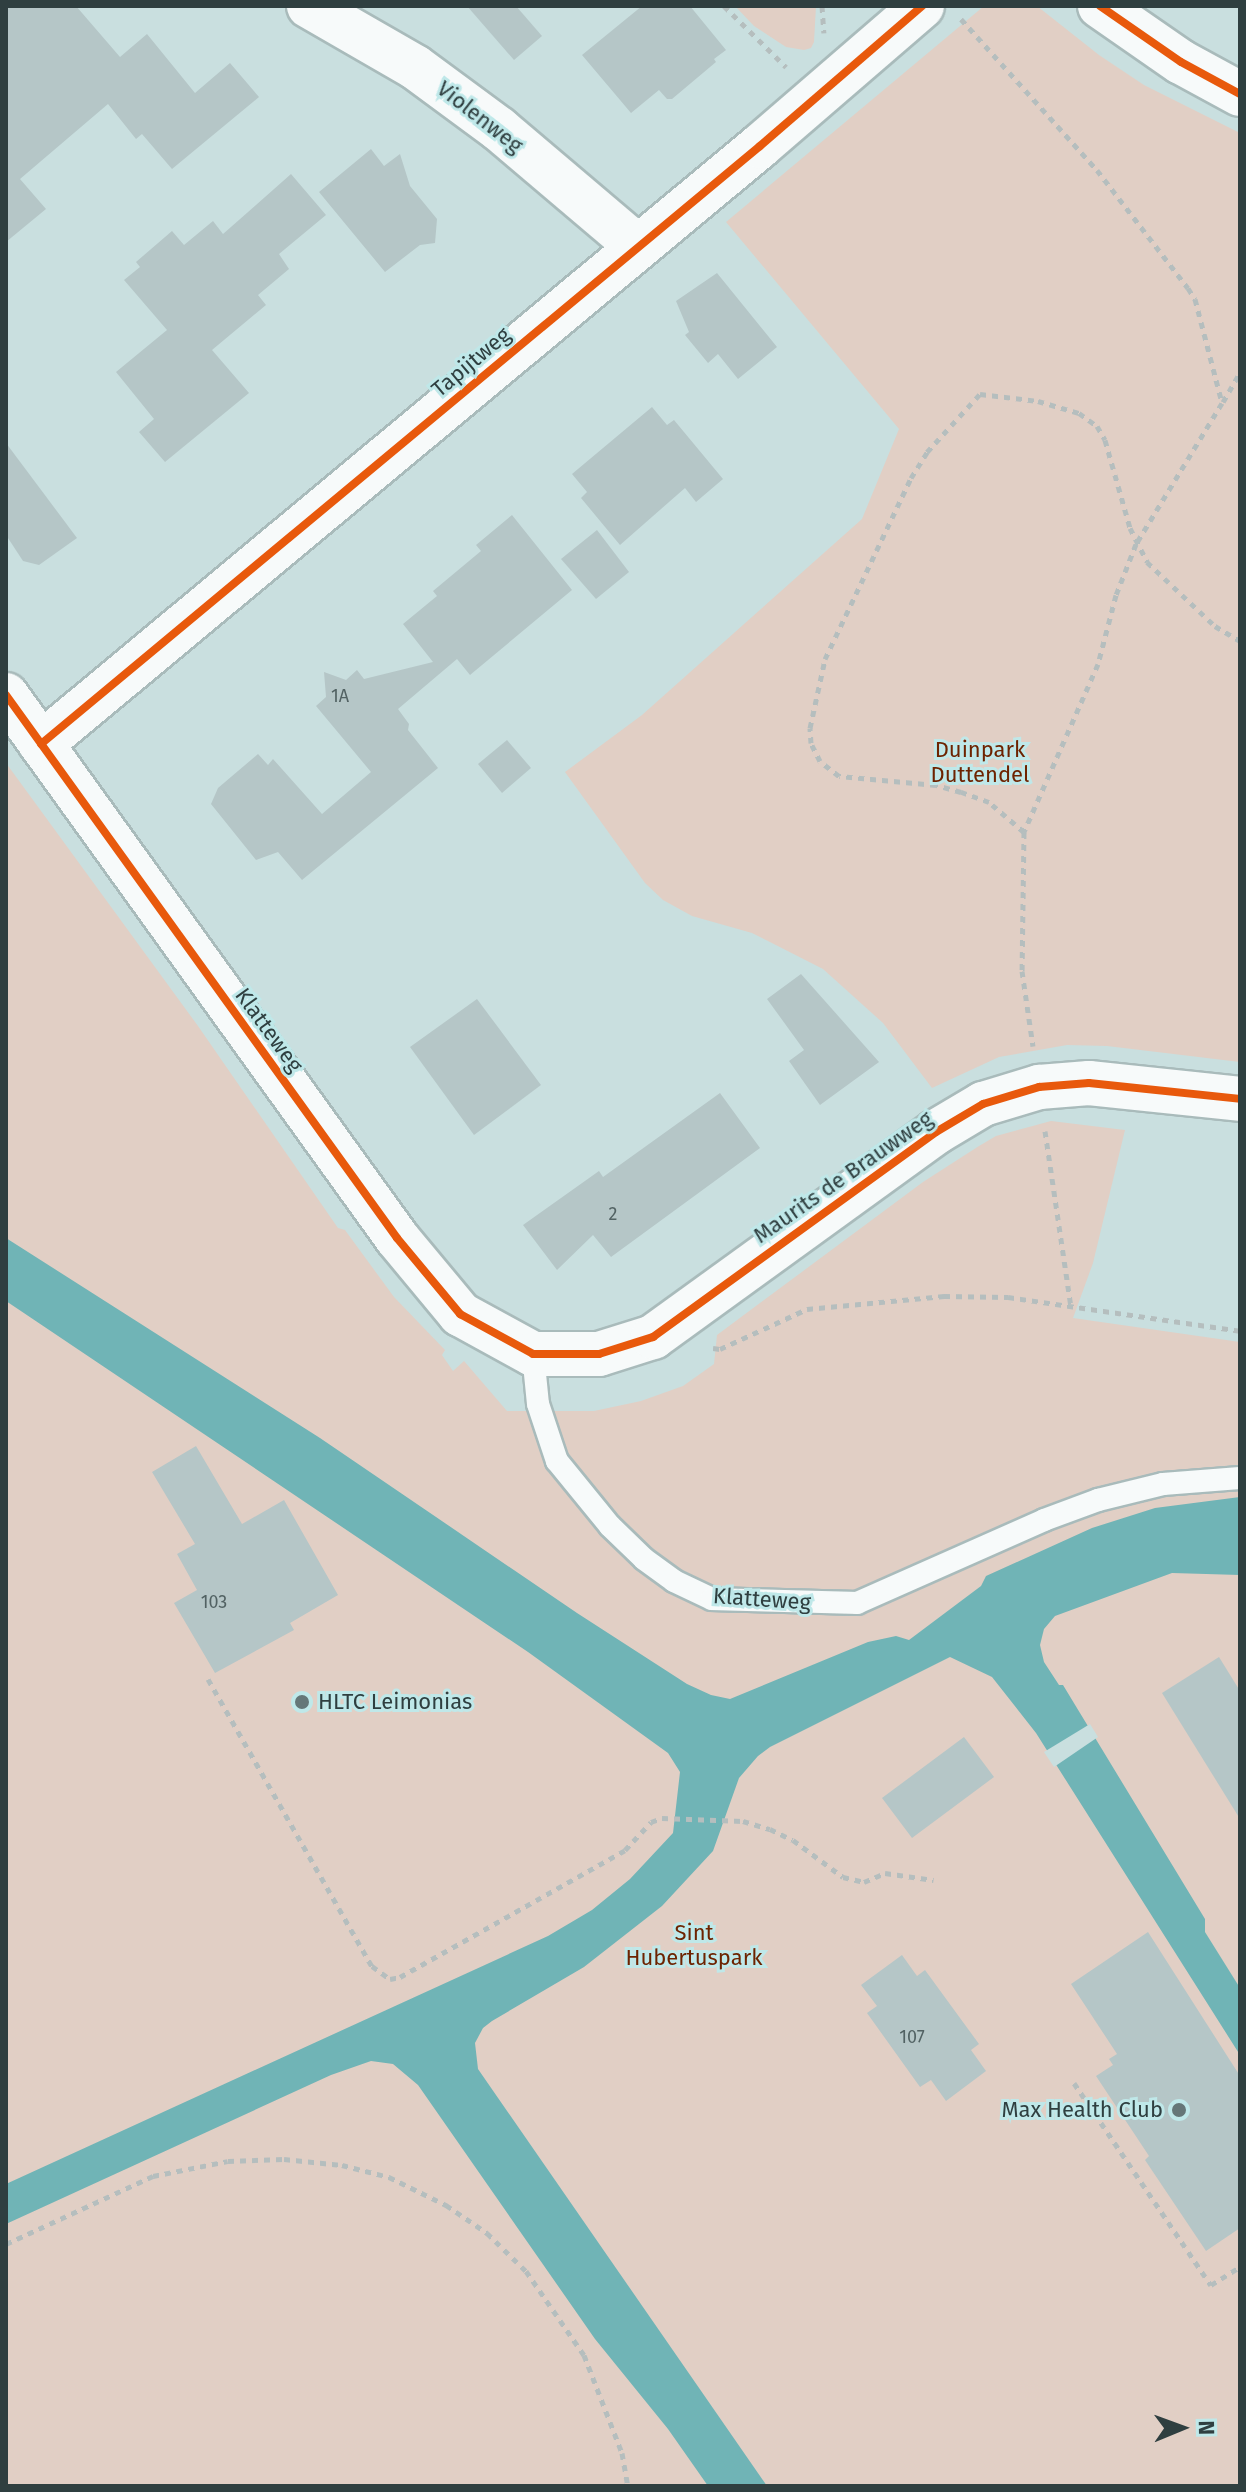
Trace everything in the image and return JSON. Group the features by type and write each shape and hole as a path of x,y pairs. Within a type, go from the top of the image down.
{"street":[{"name":"Violenweg","path":"309,6 415,67 499,129 638,247"},
{"path":"1100,6 1181,62 1240,94"},
{"name":"Tapijtweg","path":"41,744 832,85 940,11"},
{"name":"Klatteweg","path":"6,695 397,1238 460,1314 533,1354"},
{"name":"Maurits de Brauwweg","path":"533,1354 599,1354 653,1337 936,1132 983,1104 1039,1087 1089,1083 1240,1099"}],"lane":[{"name":"Klatteweg","path":"533,1354 538,1404 557,1461 610,1526 644,1559 674,1581 712,1599 857,1603 1031,1525 1098,1500 1163,1484 1240,1478"}],"path":[{"path":"724,6 784,66 832,85"},
{"path":"940,11 1097,170 1188,288 1195,299 1222,403"},
{"path":"1071,1308 1022,971 1024,832 1093,677 1116,595 1136,544 1240,372"},
{"path":"1024,832 989,802 961,792 936,785 839,776 820,761 811,743 810,728 825,659 911,478 927,452 980,394 1038,401 1079,413 1097,426 1105,440 1136,544 1147,562 1215,626 1240,641"},
{"path":"653,1337 720,1349 807,1309 885,1299 1008,1297 1240,1331"},
{"path":"208,1679 372,1966 390,1979 400,1977 625,1850 651,1822 662,1818 743,1821 770,1829 793,1840 843,1877 864,1882 885,1873 933,1880"},
{"path":"1074,2083 1211,2285 1240,2267"},
{"path":"6,2244 153,2176 228,2161 284,2159 342,2165 389,2177 446,2205 487,2233 526,2271 584,2355 622,2453 628,2486"}],"green space":[{"path":"735,6 816,6 811,48 786,47 754,26"},
{"name":"Duinpark Duttendel","path":"984,6 1037,6 1099,55 1144,85 1240,133 1240,1062 1107,1046 1067,1045 999,1057 932,1088 883,1023 823,969 752,933 692,916 663,900 645,883 565,772 642,715 862,519 899,429 726,222"},
{"name":"Sint Hubertuspark","path":"6,763 198,1026 338,1228 345,1230 394,1297 445,1350 442,1355 453,1371 464,1361 507,1411 594,1411 641,1401 683,1386 714,1364 717,1335 923,1182 996,1136 1051,1121 1125,1130 1093,1263 1073,1318 1240,1342 1240,2486 6,2486"}],"water":[{"path":"6,1238 320,1438 687,1684 711,1695 730,1699 868,1642 896,1636 909,1640 981,1586 986,1576 1092,1528 1155,1508 1240,1497 1240,1575 1172,1573 1055,1616 1044,1629 1040,1645 1044,1662 1059,1685 1063,1685 1205,1919 1205,1932 1240,1988 1240,2055 1036,1733 992,1677 950,1657 770,1747 758,1756 739,1778 713,1851 662,1906 584,1967 492,2021 483,2028 475,2043 478,2069 767,2486 708,2486 668,2429 595,2339 418,2085 393,2064 371,2061 331,2075 6,2224 6,2184 548,1936 592,1910 630,1879 673,1833 680,1772 668,1753 528,1652 6,1301"}],"pier":[{"path":"1090,1724 1098,1737 1054,1767 1044,1752"}],"building":[{"path":"6,6 76,6 120,57 147,34 195,93 230,63 259,97 172,169 142,134 136,139 108,104 20,179 46,209 6,242"},
{"path":"467,6 516,6 542,36 514,60"},
{"path":"642,6 690,6 726,50 672,99 667,99 659,90 631,113 582,55"},
{"path":"371,149 384,166 400,154 410,186 437,219 435,243 420,245 385,272 319,192"},
{"path":"291,174 326,215 279,254 289,269 258,295 266,305 212,350 249,393 165,462 139,432 154,419 116,372 167,330 124,280 140,267 136,262 172,231 184,245 213,221 223,234"},
{"path":"717,273 777,347 738,379 718,354 708,363 685,335 689,332 676,301"},
{"path":"652,407 667,425 674,420 723,479 696,502 685,488 620,545 581,498 587,492 572,474"},
{"path":"6,443 77,538 39,565 23,561 6,535"},
{"path":"512,515 572,590 470,675 457,659 398,709 409,724 408,730 438,768 302,880 278,852 256,860 211,804 218,788 258,754 268,765 273,759 322,814 371,772 316,706 326,697 324,672 346,680 357,670 364,679 433,662 403,624 437,596 433,591 481,551 476,545"},
{"path":"597,530 629,572 596,599 561,559"},
{"path":"507,740 531,768 502,793 478,764"},
{"path":"801,974 879,1062 820,1105 789,1061 804,1050 767,999"},
{"path":"477,999 541,1085 474,1135 410,1047"},
{"path":"720,1093 760,1148 611,1257 593,1235 557,1270 523,1225 599,1171 603,1177"},
{"path":"196,1446 242,1524 284,1500 338,1595 290,1623 294,1630 215,1673 174,1603 197,1590 177,1554 195,1544 152,1472"},
{"path":"1219,1657 1240,1691 1240,1819 1162,1693"},
{"path":"964,1737 994,1777 912,1838 882,1798"},
{"name":"Max Health Club","path":"1148,1932 1240,2076 1240,2228 1206,2251 1145,2160 1149,2156 1096,2076 1113,2065 1109,2059 1117,2054 1071,1984"},
{"path":"902,1955 917,1976 925,1970 979,2044 971,2050 986,2071 946,2101 931,2080 920,2087 867,2013 877,2006 861,1985"}],"cycle path":[{"path":"41,744 760,146 922,6"},
{"path":"1100,6 1181,62 1240,94"},
{"path":"6,695 397,1238 460,1314 533,1354 599,1354 653,1337 936,1132 983,1104 1039,1087 1089,1083 1240,1099"}],"place":[{"name":"HLTC Leimonias","path":"302,1702"},
{"name":"Max Health Club","path":"1179,2110"}]}
